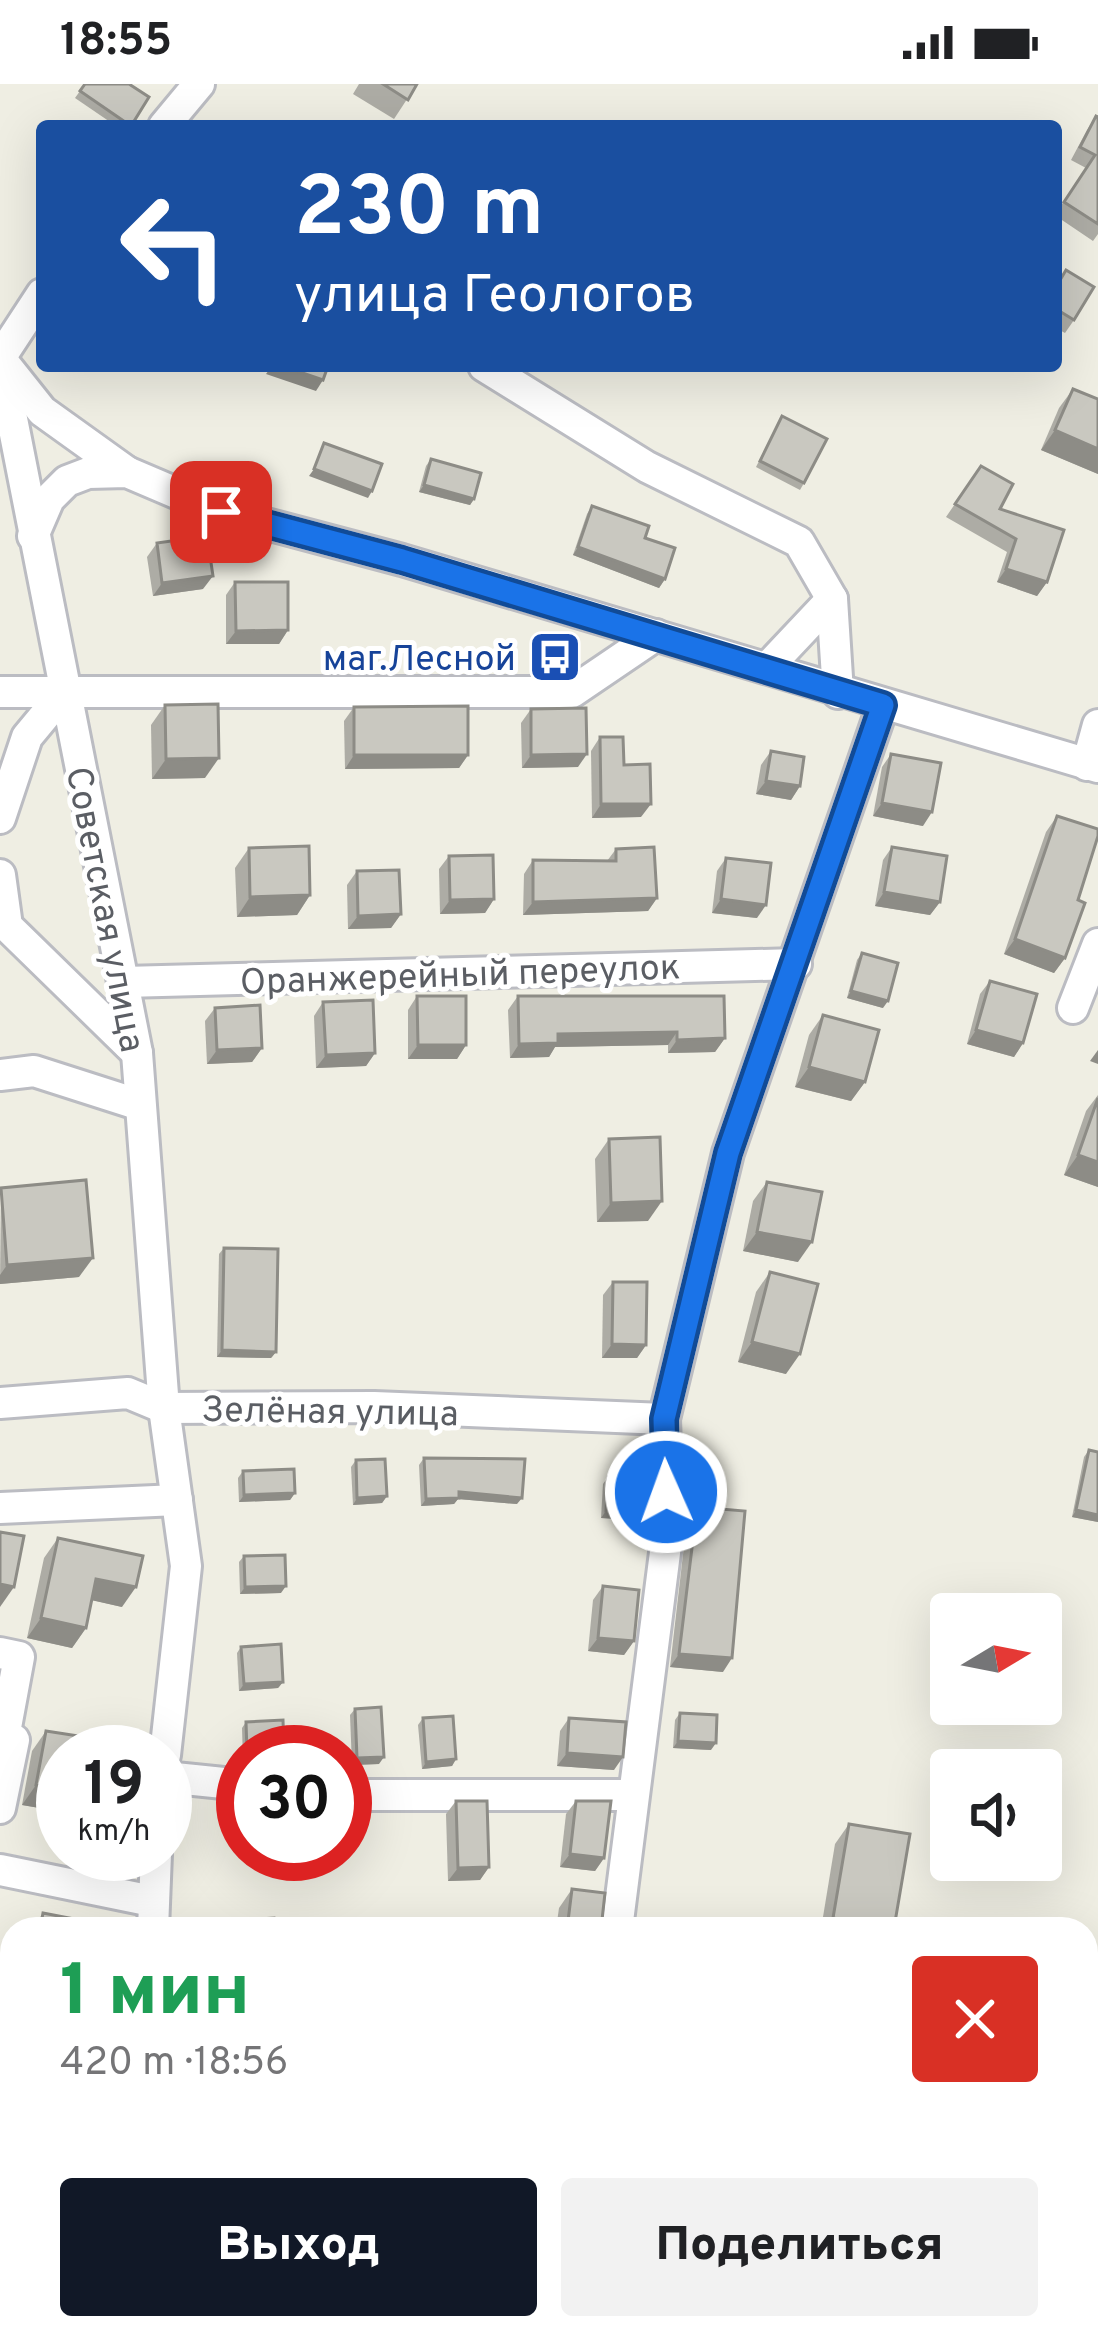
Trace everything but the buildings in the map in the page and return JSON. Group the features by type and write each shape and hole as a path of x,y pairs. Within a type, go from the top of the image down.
{"street":[{"path":"169,120 199,84"},
{"path":"36,304 0,358 42,411 128,472 221,512 1093,766 1098,725"},
{"name":"Советская улица","path":"0,358 137,1053 137,1104 164,1408 186,1566 168,1725"},
{"path":"494,372 647,467 799,542 832,599 838,693"},
{"path":"33,536 49,499 67,482 88,473 128,472"},
{"path":"767,668 832,599"},
{"path":"0,692 572,692 656,635"},
{"path":"0,818 27,736 65,690"},
{"path":"618,1917 668,1529 664,1419 728,1153 883,705"},
{"path":"0,875 7,926 137,1053"},
{"path":"1072,1008 1098,944"},
{"name":"Оранжерейный переулок","path":"124,982 796,964"},
{"path":"0,1075 34,1071 137,1104"},
{"name":"Зелёная улица","path":"0,1403 128,1393 164,1408 374,1407 664,1419"},
{"path":"0,1508 177,1501"},
{"path":"0,1653 20,1657 2,1737 14,1739 0,1808"},
{"path":"372,1795 633,1795"},
{"path":"0,1870 152,1915 154,1881"}],"place":[{"name":"маг.Лесной","path":"555,657"}],"route":[{"path":"221,512 402,560 883,705 728,1153 664,1419 666,1492"}]}
